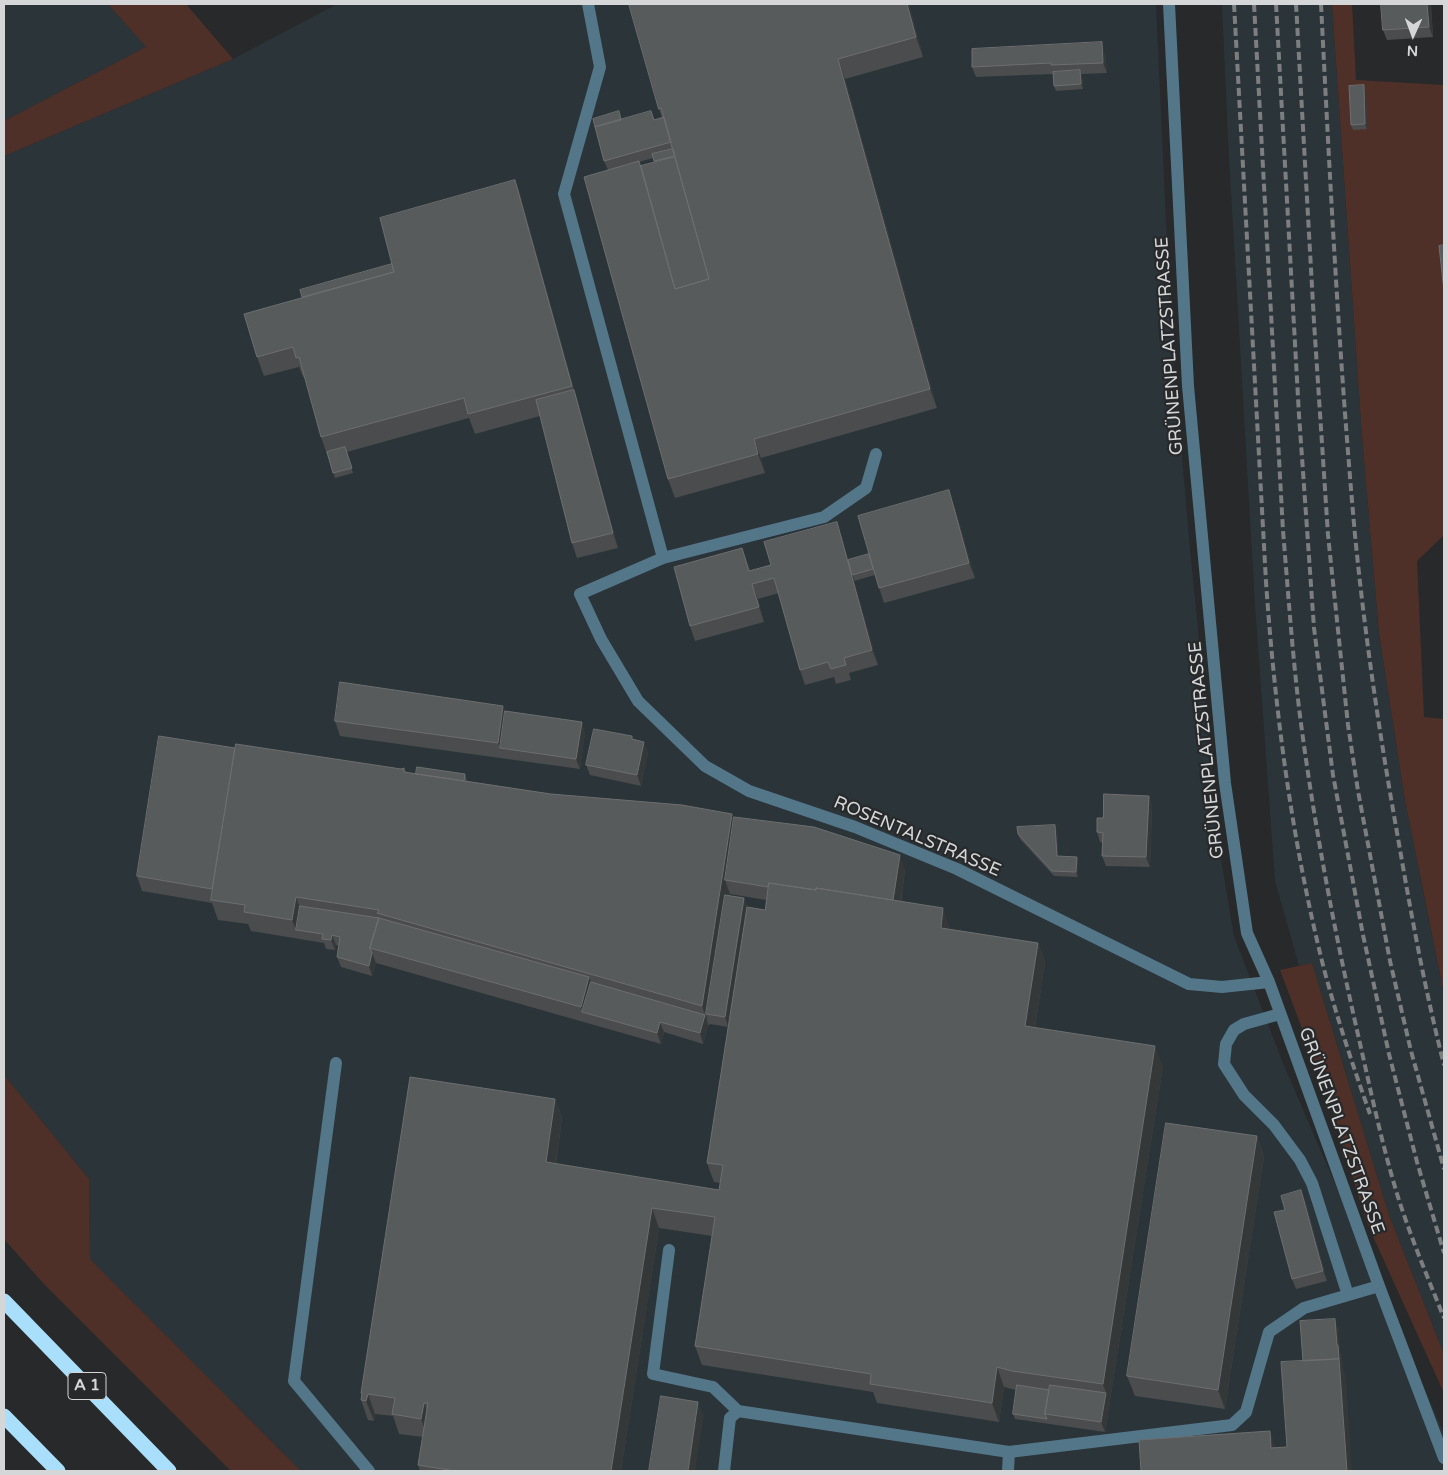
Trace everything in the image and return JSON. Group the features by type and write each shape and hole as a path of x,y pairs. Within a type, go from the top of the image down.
{"highway":[{"name":"A 1","path":"4,1301 169,1471"},
{"path":"4,1416 58,1471"}],"street":[{"path":"588,4 600,67 564,194 663,558 824,518 866,488 876,454"},
{"name":"GRÜNENPLATZSTRASSE","path":"1169,4 1188,386 1225,783 1247,933 1269,982 1378,1286 1444,1458"},
{"name":"ROSENTALSTRASSE","path":"663,558 580,594 601,639 638,701 705,766 749,791 855,827 957,869 1190,984 1222,987 1269,982"},
{"path":"1280,1014 1244,1024 1234,1030 1226,1044 1224,1064 1244,1095 1274,1124 1300,1160 1312,1183 1348,1295"},
{"path":"336,1063 294,1382 369,1471"},
{"path":"669,1250 653,1374 713,1387 738,1411 1009,1452 1232,1425 1246,1412 1269,1332 1304,1308 1378,1286"},
{"path":"724,1471 730,1418 738,1411"},
{"path":"1008,1471 1009,1452"}],"shaded area":[{"path":"4,4 108,4 146,47 4,121"},
{"path":"108,4 186,4 233,59 4,156 4,121 146,47"},
{"path":"337,4 1156,4 1171,329 1190,549 1221,859 1234,936 1283,1063 1444,1433 1444,1471 301,1471 90,1259 89,1179 4,1075 4,156 233,59"},
{"path":"1222,4 1332,4 1362,436 1379,633 1405,800 1444,994 1444,1354 1389,1215 1312,963 1299,966 1275,881 1255,605"},
{"path":"1332,4 1352,4 1356,80 1444,85 1444,535 1417,561 1424,717 1444,719 1444,994 1405,800 1379,633 1362,436"},
{"path":"1312,963 1389,1215 1444,1354 1444,1393 1366,1221 1330,1103 1280,970"},
{"path":"4,1075 89,1179 90,1259 301,1471 231,1471 43,1283 4,1239"}],"building":[{"path":"629,4 907,4 916,37 838,59 930,389 754,439 758,454 668,479 584,177 639,161 675,289 709,279 661,108 659,109"},
{"path":"1381,4 1427,4 1429,27 1383,30"},
{"path":"1102,42 1103,63 1051,65 1051,63 972,67 972,49"},
{"path":"1080,70 1081,84 1054,86 1053,72"},
{"path":"1364,85 1365,124 1351,125 1349,86"},
{"path":"619,111 621,120 595,127 593,119"},
{"path":"651,111 654,120 664,117 671,142 604,161 595,127"},
{"path":"673,149 675,156 654,161 652,154"},
{"path":"675,157 709,279 675,289 641,166"},
{"path":"515,180 572,386 468,414 464,398 321,437 299,357 296,358 293,347 257,357 244,314 394,272 380,218"},
{"path":"1444,245 1444,291 1439,246"},
{"path":"392,264 394,272 302,297 300,290"},
{"path":"574,390 613,533 572,543 536,400"},
{"path":"345,447 352,468 333,473 327,452"},
{"path":"949,490 969,563 879,588 858,516"},
{"path":"837,522 872,650 844,658 846,665 831,669 828,662 800,670 774,578 752,584 759,607 690,626 674,567 742,548 749,571 771,565 764,542"},
{"path":"869,554 873,569 852,575 848,560"},
{"path":"340,682 503,706 498,743 335,721"},
{"path":"505,711 582,722 576,759 500,748"},
{"path":"594,729 632,736 632,739 644,742 637,775 586,765"},
{"path":"159,736 235,748 212,889 137,876"},
{"path":"236,744 404,768 404,772 551,794 682,805 732,814 702,1006 377,913 379,910 296,897 292,920 244,912 245,905 211,900"},
{"path":"417,767 465,774 464,781 416,774"},
{"path":"1104,794 1149,796 1146,857 1102,856 1103,833 1097,832 1097,818 1103,818"},
{"path":"734,817 814,827 900,855 893,900 816,888 816,890 769,883 768,887 725,880"},
{"path":"1055,825 1057,856 1077,857 1076,872 1052,871 1018,834 1017,827"},
{"path":"769,883 816,890 816,888 943,908 941,928 1038,943 1025,1026 1155,1046 1103,1384 1012,1371 997,1367 992,1403 870,1384 871,1374 695,1346 715,1217 652,1208 611,1471 455,1471 418,1465 428,1403 424,1403 421,1419 392,1414 395,1398 368,1394 366,1401 361,1400 410,1077 555,1099 546,1162 719,1190 723,1165 707,1163 747,907 765,910"},
{"path":"725,895 744,898 725,1017 706,1014"},
{"path":"300,906 379,918 370,948 372,953 369,966 337,957 340,937 332,935 331,940 322,939 323,934 296,930"},
{"path":"379,918 589,977 581,1007 370,948"},
{"path":"591,982 705,1015 700,1033 660,1022 657,1033 582,1012"},
{"path":"1166,1123 1257,1136 1218,1390 1127,1376"},
{"path":"1301,1190 1323,1271 1292,1279 1274,1212 1285,1210 1281,1196"},
{"path":"1335,1319 1339,1359 1303,1361 1300,1321"},
{"path":"1339,1359 1347,1471 1141,1471 1139,1440 1270,1431 1271,1448 1287,1447 1281,1362"},
{"path":"1017,1385 1049,1390 1045,1414 1047,1419 1013,1414"},
{"path":"1050,1385 1106,1393 1101,1422 1045,1414"},
{"path":"661,1396 698,1402 688,1471 649,1471"}],"railway":[{"path":"1234,4 1266,582 1274,679 1286,777 1303,874 1324,969 1351,1060 1370,1114"},
{"path":"1254,4 1283,531 1294,664 1305,750 1333,916 1382,1138 1403,1212 1444,1318"},
{"path":"1276,4 1299,415 1314,628 1333,775 1363,935 1389,1054 1417,1162 1444,1253"},
{"path":"1296,4 1328,535 1348,725 1358,791 1390,961 1411,1051 1444,1169"},
{"path":"1321,4 1331,203 1349,469 1363,611 1391,800 1419,952 1444,1065"}]}
